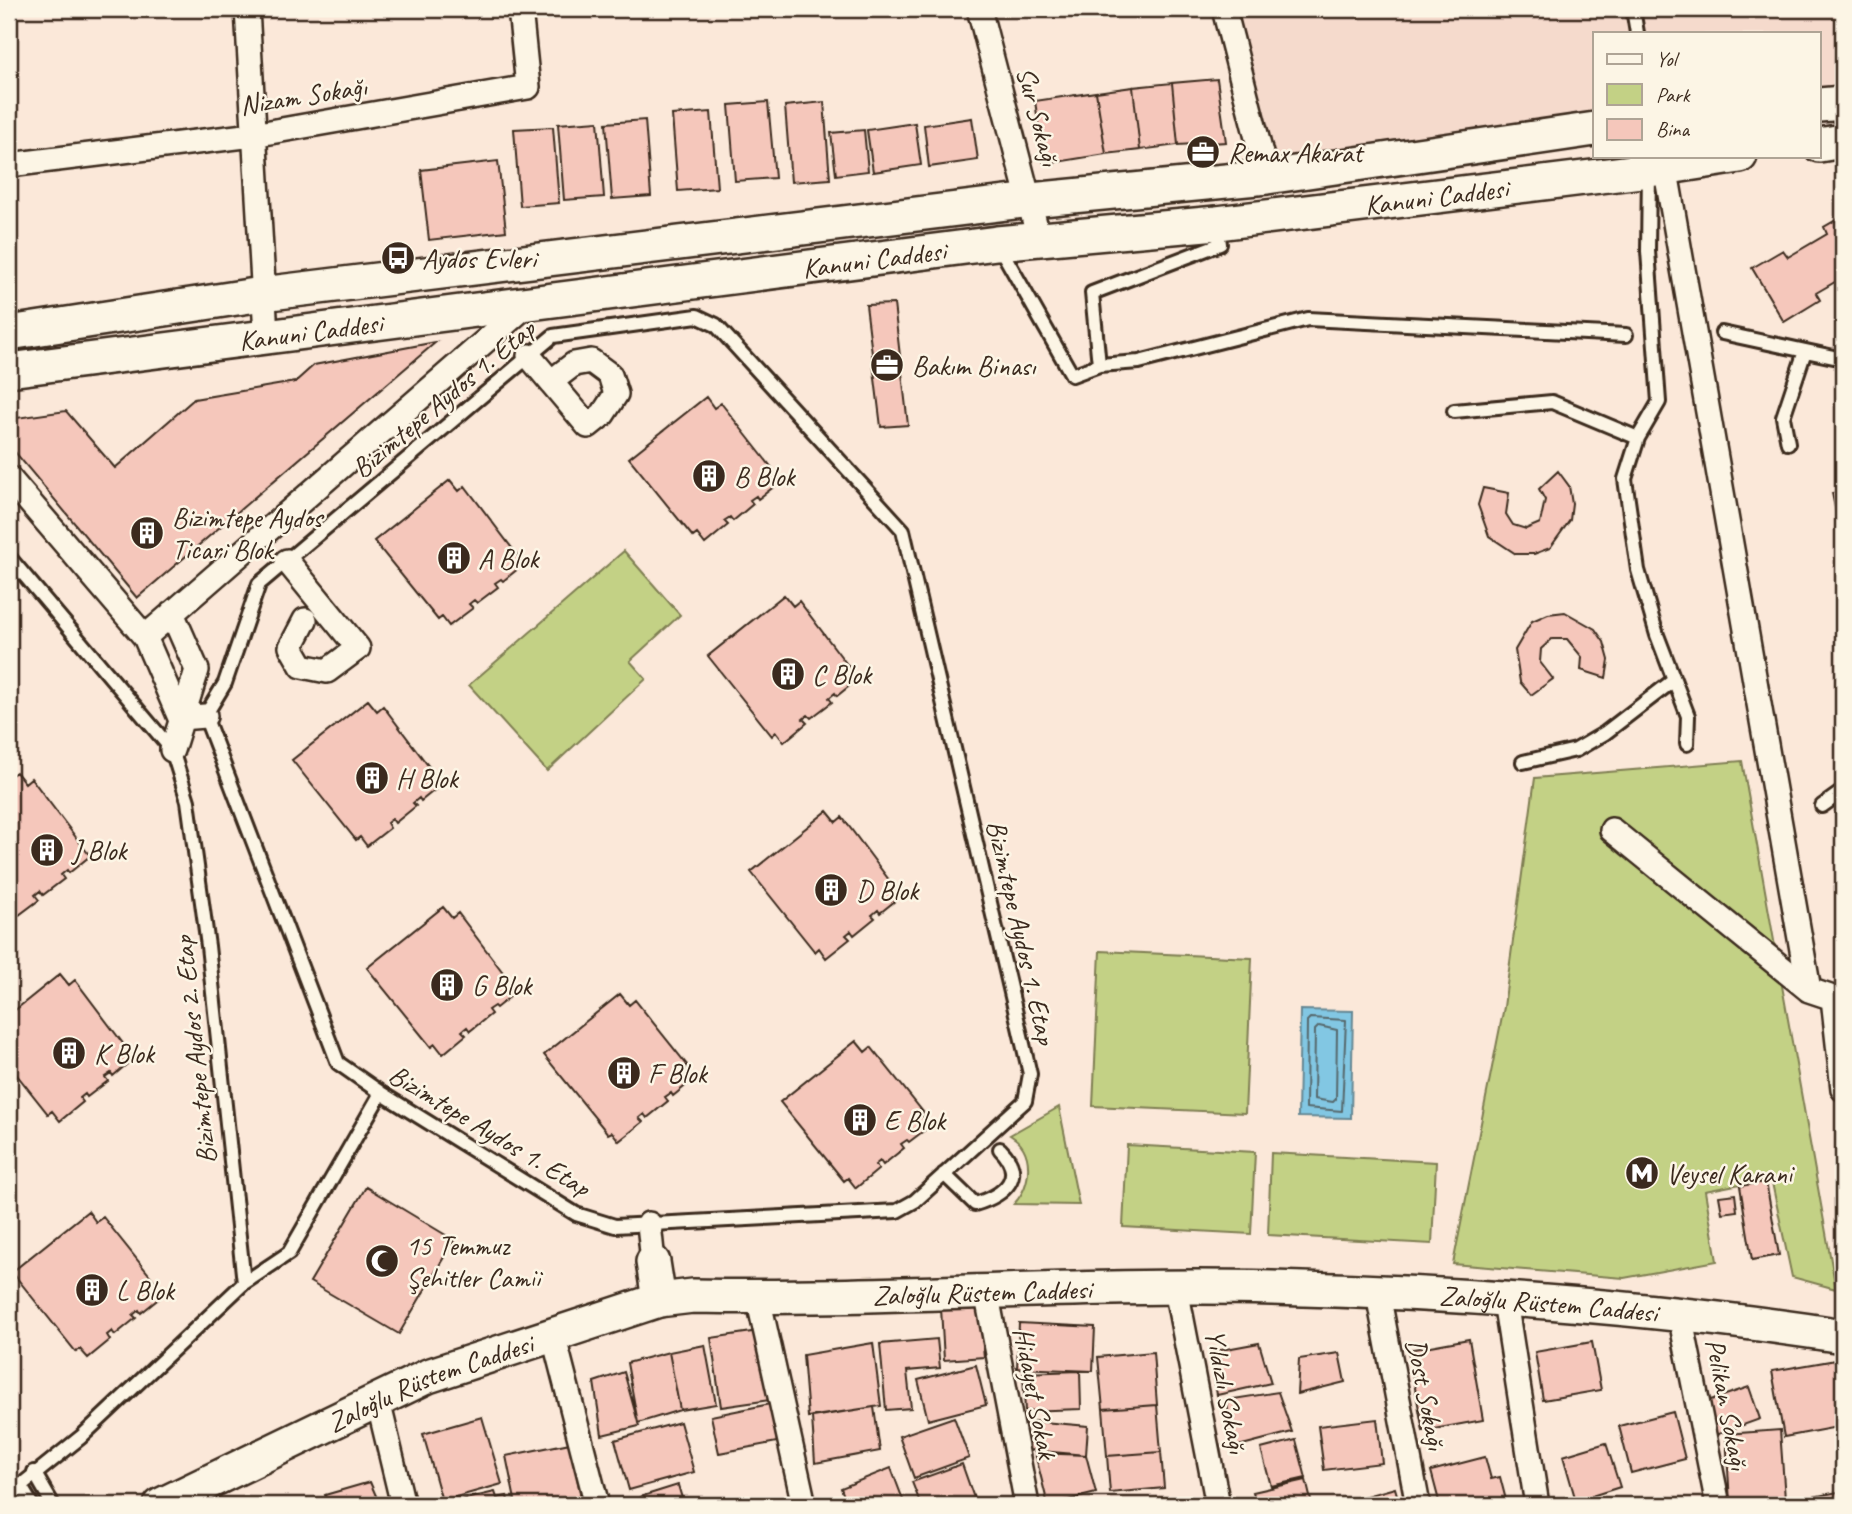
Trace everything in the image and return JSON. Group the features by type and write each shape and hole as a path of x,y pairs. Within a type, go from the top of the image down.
{"street":[{"path":"247,9 262,294 267,334"},
{"name":"Nizam Sokağı","path":"9,165 253,135 528,87 520,9"},
{"name":"Sur Sokağı","path":"979,9 1031,200 1039,239"},
{"path":"1224,9 1267,177"},
{"path":"1820,106 1843,103"},
{"name":"Kanuni Caddesi","path":"9,333 262,294 1031,200 1267,177 1593,129"},
{"path":"1820,145 1843,141"},
{"name":"Kanuni Caddesi","path":"9,370 267,334 997,243 1217,223 1654,164 1718,158"},
{"path":"1654,164 1809,990"},
{"path":"145,637 532,302"},
{"path":"529,356 588,426 603,414 616,394 610,375 592,361 574,364 561,374"},
{"path":"9,478 145,637 180,718"},
{"path":"286,561 358,648 327,671 302,666 292,647 306,620"},
{"path":"172,613 197,670 172,750"},
{"path":"180,718 205,716"},
{"path":"1612,831 1809,990 1833,998 1843,1089"},
{"path":"649,1224 659,1300"},
{"name":"Zaloğlu Rüstem Caddesi","path":"177,1501 428,1376 659,1300 693,1296 1271,1288 1505,1301 1680,1315 1843,1336"},
{"name":"Yıldızlı Sokağı","path":"1176,1289 1218,1505"},
{"name":"Hidayet Sokak","path":"986,1291 1027,1505"},
{"name":"Dost Sokağı","path":"1378,1294 1418,1505"},
{"path":"758,1297 804,1505"},
{"path":"1505,1301 1537,1505"},
{"name":"Pelikan Sokağı","path":"1680,1315 1718,1505"},
{"path":"553,1334 597,1505"},
{"path":"378,1401 403,1505"}],"lane":[{"path":"1633,9 1637,32"},
{"path":"1654,164 1648,251 1659,402 1638,438 1625,479 1631,538 1657,635 1688,716 1687,744"},
{"path":"1099,365 1093,293 1220,244 1217,223"},
{"path":"997,243 1072,375 1099,365 1139,362 1308,319 1626,335"},
{"name":"Bizimtepe Aydos 1. Etap","path":"697,316 716,325 903,530 1030,1074 1026,1101 915,1201 897,1211 615,1226 576,1214 381,1093 338,1063 205,716 225,682 259,584 529,356 553,336 697,316"},
{"path":"1722,333 1843,359"},
{"path":"1788,443 1783,417 1805,351"},
{"path":"1454,411 1552,402 1638,438"},
{"name":"Bizimtepe Aydos 2. Etap","path":"9,557 172,750 192,816 244,1283"},
{"path":"1523,762 1576,751 1605,733 1674,680"},
{"path":"1822,806 1843,791"},
{"path":"9,1495 34,1472 81,1437 244,1283 289,1253 381,1093"},
{"path":"944,1174 975,1204 993,1199 1007,1188 1013,1172 1010,1158 1000,1149"},
{"path":"34,1472 53,1505"},
{"path":"19,1485 32,1505"}],"shaded area":[{"path":"1238,9 1843,9 1843,92 1820,95 1820,32 1593,32 1593,122 1273,162"}],"green space":[{"path":"624,551 680,615 630,661 646,679 547,771 469,685"},
{"path":"1742,761 1836,1289 1792,1277 1771,1178 1705,1191 1717,1261 1624,1278 1453,1264 1504,1007 1535,778"},
{"path":"1100,951 1252,958 1245,1113 1093,1106"},
{"path":"1059,1107 1079,1205 1014,1204 1024,1187 1028,1168 1024,1149 1010,1135"},
{"path":"1127,1145 1255,1152 1251,1234 1123,1227"},
{"path":"1271,1153 1436,1162 1432,1244 1268,1235"}],"water":[{"path":"1300,1010 1353,1011 1351,1118 1298,1117"}],"building":[{"path":"1217,79 1226,142 1178,145 1172,83"},
{"path":"1172,83 1178,145 1140,150 1133,87"},
{"path":"1133,87 1140,150 1106,154 1096,92"},
{"path":"1096,92 1106,154 1044,164 1035,101"},
{"path":"768,102 775,178 735,181 729,105"},
{"path":"824,102 830,179 791,182 785,106"},
{"path":"711,112 717,188 678,191 672,115"},
{"path":"972,118 978,160 929,167 924,125"},
{"path":"645,120 651,196 612,199 606,123"},
{"path":"598,121 604,197 564,200 558,124"},
{"path":"915,123 921,165 873,172 867,130"},
{"path":"553,127 559,203 520,206 514,129"},
{"path":"864,130 868,171 836,175 831,133"},
{"path":"498,161 506,231 429,240 421,170"},
{"path":"1843,216 1843,280 1842,278 1816,293 1820,300 1784,322 1752,268 1783,250 1788,257 1827,234 1824,227"},
{"name":"Bakım Binası","path":"894,304 908,425 881,427 866,305"},
{"name":"Bizimtepe Aydos Ticari Blok","path":"436,342 137,598 9,445 9,419 66,411 115,468 194,399 295,382 314,365"},
{"name":"B Blok","path":"706,397 714,408 721,403 780,482 758,499 756,496 750,500 753,504 733,521 730,517 724,521 728,525 705,544 697,534 693,537 629,458"},
{"path":"1558,471 1569,486 1572,504 1570,520 1550,548 1534,554 1516,554 1489,536 1478,505 1483,488 1509,493 1506,514 1513,525 1526,529 1540,523 1545,500 1539,489"},
{"name":"A Blok","path":"450,480 459,491 465,486 524,564 503,581 501,579 495,583 498,587 477,603 474,600 469,604 473,608 449,626 442,617 438,620 374,541"},
{"path":"1843,491 1843,547 1832,493"},
{"name":"C Blok","path":"784,595 793,606 799,601 858,679 837,696 835,693 829,698 832,702 811,718 808,715 803,719 807,723 784,742 776,732 772,736 708,656"},
{"path":"1565,612 1595,629 1604,642 1609,660 1606,678 1581,670 1582,657 1567,639 1552,639 1541,649 1540,662 1553,679 1531,695 1520,682 1515,650 1532,621 1548,614"},
{"name":"H Blok","path":"368,700 377,711 383,706 442,784 421,801 419,798 413,803 416,806 395,823 392,819 387,823 390,828 367,846 360,837 356,840 292,760"},
{"name":"J Blok","path":"16,772 25,783 31,778 90,856 69,873 67,870 61,875 64,879 43,895 40,891 35,895 39,900 15,918 9,910 9,777"},
{"name":"D Blok","path":"827,811 836,822 842,817 901,896 880,913 878,910 872,915 875,918 854,935 851,931 846,935 850,939 826,958 819,948 815,952 751,872"},
{"name":"G Blok","path":"443,907 452,918 458,913 517,991 496,1008 494,1006 488,1010 491,1014 470,1031 467,1027 462,1031 466,1035 443,1054 435,1044 431,1047 367,968"},
{"name":"K Blok","path":"60,974 69,985 75,980 134,1058 113,1076 111,1073 105,1077 108,1081 87,1097 85,1094 80,1098 83,1102 60,1121 52,1111 48,1114 9,1065 9,1015"},
{"name":"F Blok","path":"620,994 629,1005 635,1000 687,1065 685,1067 694,1079 673,1096 671,1093 665,1097 668,1101 647,1118 644,1114 639,1118 643,1122 619,1141 612,1132 608,1134 544,1055"},
{"name":"E Blok","path":"856,1041 865,1052 871,1047 923,1112 921,1114 930,1126 909,1142 907,1140 901,1144 904,1148 883,1165 880,1161 875,1165 879,1169 856,1188 848,1178 844,1181 780,1102"},
{"path":"1766,1182 1779,1255 1752,1260 1740,1186"},
{"name":"15 Temmuz Şehitler Camii","path":"366,1187 454,1240 399,1334 310,1282"},
{"path":"1735,1194 1737,1211 1722,1213 1719,1196"},
{"name":"L Blok","path":"88,1211 96,1222 103,1217 155,1282 153,1284 162,1296 141,1313 139,1310 133,1315 136,1318 115,1335 112,1331 107,1335 110,1340 88,1358 80,1349 76,1352 12,1272"},
{"path":"979,1305 984,1357 944,1360 941,1308"},
{"path":"1019,1323 1095,1327 1093,1371 1017,1368"},
{"path":"759,1331 770,1400 721,1407 711,1338"},
{"path":"937,1339 940,1368 907,1371 911,1408 886,1410 880,1344"},
{"path":"1469,1339 1483,1420 1423,1431 1408,1350"},
{"path":"1592,1342 1601,1390 1543,1400 1535,1352"},
{"path":"873,1343 881,1406 808,1417 803,1355"},
{"path":"1259,1343 1271,1383 1217,1395 1210,1352"},
{"path":"705,1345 716,1404 680,1410 669,1352"},
{"path":"669,1352 680,1410 638,1423 627,1363"},
{"path":"1153,1352 1157,1405 1103,1409 1098,1357"},
{"path":"1339,1353 1345,1382 1297,1394 1299,1359"},
{"path":"1836,1360 1843,1399 1843,1426 1784,1437 1772,1371"},
{"path":"976,1365 986,1405 928,1420 918,1380"},
{"path":"1080,1371 1081,1409 1025,1411 1023,1373"},
{"path":"624,1372 639,1426 602,1435 594,1382"},
{"path":"1749,1387 1760,1419 1710,1437 1699,1404"},
{"path":"1278,1392 1292,1432 1231,1448 1227,1400"},
{"path":"770,1404 777,1442 719,1453 711,1416"},
{"path":"1157,1405 1161,1452 1107,1456 1103,1409"},
{"path":"874,1407 880,1451 815,1463 812,1417"},
{"path":"1673,1412 1685,1459 1631,1473 1619,1426"},
{"path":"482,1417 502,1484 442,1501 423,1434"},
{"path":"954,1417 969,1458 914,1478 899,1436"},
{"path":"1377,1419 1382,1463 1324,1470 1318,1426"},
{"path":"1031,1421 1088,1426 1086,1455 1029,1450"},
{"path":"680,1422 694,1472 629,1490 615,1440"},
{"path":"1780,1430 1785,1499 1730,1503 1726,1434"},
{"path":"1296,1440 1306,1478 1271,1486 1261,1449"},
{"path":"570,1443 582,1502 566,1505 516,1505 506,1456"},
{"path":"1606,1443 1620,1487 1576,1501 1563,1456"},
{"path":"1161,1452 1164,1488 1110,1493 1107,1456"},
{"path":"1035,1453 1086,1455 1096,1493 1048,1505"},
{"path":"1485,1457 1491,1479 1500,1477 1506,1500 1484,1505 1440,1505 1431,1471"},
{"path":"962,1464 975,1501 964,1505 921,1505 912,1482"},
{"path":"891,1468 905,1505 847,1505 841,1488"},
{"path":"1306,1480 1312,1505 1257,1505 1253,1492"},
{"path":"370,1482 380,1505 328,1505 325,1495"},
{"path":"678,1485 684,1505 643,1505 640,1497"},
{"path":"1395,1488 1400,1505 1337,1504"},
{"path":"1843,1491 1843,1505 1799,1505 1798,1500"},
{"path":"495,1492 497,1498 507,1496 509,1505 457,1505 457,1501"}],"place":[{"name":"Remax Akarat","path":"1203,152"},
{"name":"Aydos Evleri","path":"398,258"},
{"name":"Bakım Binası","path":"887,365"},
{"name":"B Blok","path":"709,476"},
{"name":"Bizimtepe Aydos Ticari Blok","path":"147,533"},
{"name":"A Blok","path":"454,558"},
{"name":"C Blok","path":"788,674"},
{"name":"H Blok","path":"372,778"},
{"name":"J Blok","path":"47,850"},
{"name":"D Blok","path":"831,890"},
{"name":"G Blok","path":"447,985"},
{"name":"K Blok","path":"69,1053"},
{"name":"F Blok","path":"624,1073"},
{"name":"E Blok","path":"860,1120"},
{"name":"Veysel Karani","path":"1642,1173"},
{"name":"15 Temmuz Şehitler Camii","path":"382,1261"},
{"name":"L Blok","path":"92,1290"}]}
